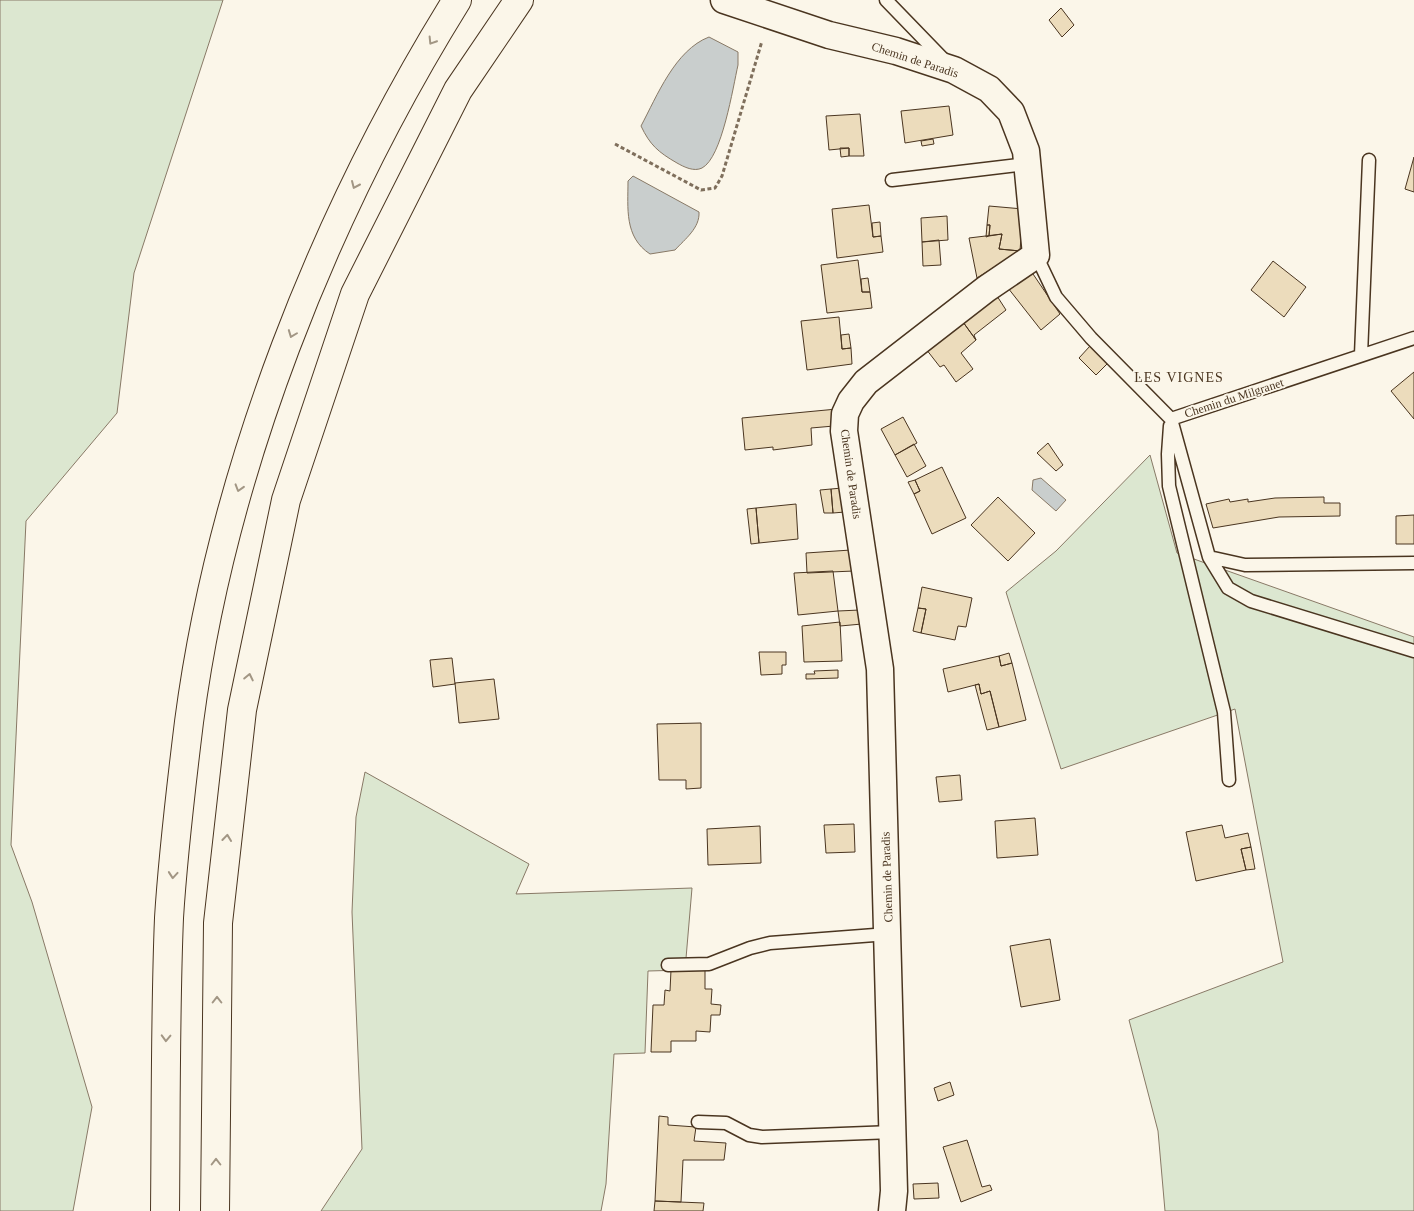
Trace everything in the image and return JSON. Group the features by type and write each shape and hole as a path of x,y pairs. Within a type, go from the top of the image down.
{"highway":[{"path":"165,1211 170,916 177,827 190,718 223,548 238,489 270,391 312,282 363,168 425,51 457,0"},
{"path":"215,1211 218,923 242,710 286,500 355,294 458,90 519,0"}],"street":[{"name":"Chemin de Paradis","path":"724,0 829,35 896,51 954,70 989,89 1011,112 1026,151 1036,255 986,289 866,382 851,401 845,414 844,431 848,470 868,579 880,669 893,1132 894,1191 892,1211"}],"lane":[{"path":"886,0 954,70"},
{"path":"1361,355 1369,160"},
{"path":"892,180 1027,164"},
{"name":"Chemin du Milgranet","path":"1036,255 1056,297 1091,338 1171,419 1414,338"},
{"path":"1171,419 1209,557 1228,588 1251,601 1414,652"},
{"path":"1171,419 1168,454 1169,486 1224,712 1229,780"},
{"path":"1209,557 1245,565 1414,563"},
{"path":"668,965 709,964 750,948 770,943 888,934"},
{"path":"698,1122 726,1123 749,1135 762,1137 893,1132"}],"path":[{"path":"614,144 701,190 716,188 722,176 769,16"}],"green space":[{"path":"0,0 223,0 134,273 117,413 26,521 11,845 32,902 92,1107 73,1211 0,1211"},
{"path":"1150,455 1177,553 1414,637 1414,1211 1165,1211 1158,1131 1129,1020 1283,962 1235,709 1061,769 1006,592 1056,551"},
{"path":"365,772 529,864 516,894 692,888 685,970 648,971 645,1053 614,1054 606,1184 601,1211 321,1211 362,1149 352,912 356,817"}],"shaded area":[{"path":"709,37 738,52 738,65 726,121 715,151 709,162 702,168 692,169 680,165 660,151 651,143 641,126 668,75 677,63 697,43"},
{"path":"633,176 699,212 699,218 694,228 675,250 650,254 636,239 629,221 628,211 628,181"},
{"path":"1041,478 1066,500 1056,511 1032,490 1033,480"}],"building":[{"path":"1061,8 1074,25 1062,37 1049,20"},
{"path":"949,106 953,135 905,143 901,111"},
{"path":"860,114 864,156 849,156 849,148 829,150 826,116"},
{"path":"933,139 934,144 922,146 921,141"},
{"path":"840,148 849,148 849,156 841,157"},
{"path":"1414,157 1414,192 1405,189"},
{"path":"869,205 873,237 881,236 883,252 837,258 832,209"},
{"path":"989,206 1023,209 1020,251 999,249 1002,234 989,236 990,225 987,225"},
{"path":"947,216 948,240 922,242 921,218"},
{"path":"880,222 881,236 873,237 872,223"},
{"path":"987,225 990,225 989,236 986,237"},
{"path":"1002,234 999,249 1020,251 977,278 969,238"},
{"path":"939,240 941,265 923,266 922,242"},
{"path":"858,260 862,292 870,292 872,308 827,313 821,265"},
{"path":"1273,261 1306,287 1284,317 1251,290"},
{"path":"1031,271 1060,314 1041,330 1008,288"},
{"path":"868,278 870,292 862,292 861,279"},
{"path":"997,296 1006,310 974,335 976,340 963,322"},
{"path":"839,317 842,349 851,348 852,364 807,370 801,321"},
{"path":"963,322 976,340 961,353 973,369 956,382 944,365 940,367 926,349"},
{"path":"849,334 851,348 842,349 841,335"},
{"path":"1090,346 1107,364 1096,375 1079,358"},
{"path":"1414,372 1414,419 1391,391"},
{"path":"837,409 834,426 811,428 812,445 773,450 773,447 745,450 742,418"},
{"path":"903,417 917,443 895,455 881,429"},
{"path":"1048,443 1063,465 1056,471 1037,453"},
{"path":"914,444 926,466 907,477 895,455"},
{"path":"942,467 966,518 932,534 914,494 920,491 915,480"},
{"path":"915,480 920,491 914,494 908,482"},
{"path":"842,488 845,512 833,513 831,489"},
{"path":"831,489 833,513 824,513 820,490"},
{"path":"998,497 1035,533 1008,561 971,525"},
{"path":"1324,497 1324,503 1340,503 1340,516 1279,517 1213,528 1206,504 1229,499 1230,502 1248,499 1248,502 1275,498"},
{"path":"796,504 798,539 759,543 756,508"},
{"path":"756,508 759,543 751,544 747,509"},
{"path":"1414,515 1414,544 1396,544 1396,516"},
{"path":"851,550 854,571 807,573 806,553"},
{"path":"833,571 838,611 798,615 794,573"},
{"path":"922,587 972,598 966,627 958,626 955,640 921,633 926,609 918,608"},
{"path":"918,608 926,609 921,633 913,631"},
{"path":"860,610 862,624 840,626 838,611"},
{"path":"840,622 842,661 804,662 802,626"},
{"path":"759,652 786,652 786,665 782,665 782,674 761,675"},
{"path":"1009,653 1012,663 1001,666 999,656"},
{"path":"999,656 1001,666 1012,663 1026,720 999,727 990,691 981,694 979,684 948,692 943,669"},
{"path":"452,658 455,684 433,687 430,660"},
{"path":"838,670 838,678 806,679 806,674 815,674 814,671"},
{"path":"494,679 499,719 459,723 455,683"},
{"path":"979,684 981,694 990,691 999,727 987,730 975,685"},
{"path":"701,723 701,788 686,789 686,780 659,780 657,724"},
{"path":"960,775 962,800 939,802 936,777"},
{"path":"1035,818 1038,855 997,858 995,821"},
{"path":"854,824 855,852 826,853 824,825"},
{"path":"1222,825 1225,838 1248,833 1251,847 1241,849 1246,870 1196,881 1186,832"},
{"path":"760,826 761,863 708,865 707,829"},
{"path":"1251,847 1255,869 1246,870 1241,849"},
{"path":"1050,939 1060,1000 1021,1007 1010,946"},
{"path":"671,970 705,970 705,989 712,989 711,1004 721,1005 720,1015 711,1015 710,1032 696,1031 696,1041 671,1041 671,1052 651,1052 653,1005 664,1005 665,990 670,991"},
{"path":"950,1082 954,1095 938,1101 934,1088"},
{"path":"659,1116 668,1117 668,1125 696,1127 694,1141 726,1143 724,1160 683,1160 681,1202 655,1201"},
{"path":"967,1140 982,1187 990,1185 992,1190 961,1202 943,1147"},
{"path":"938,1183 939,1198 914,1199 913,1184"},
{"path":"655,1201 704,1203 703,1211 654,1211"}],"district":[{"name":"LES VIGNES","path":"1179,377"}]}
